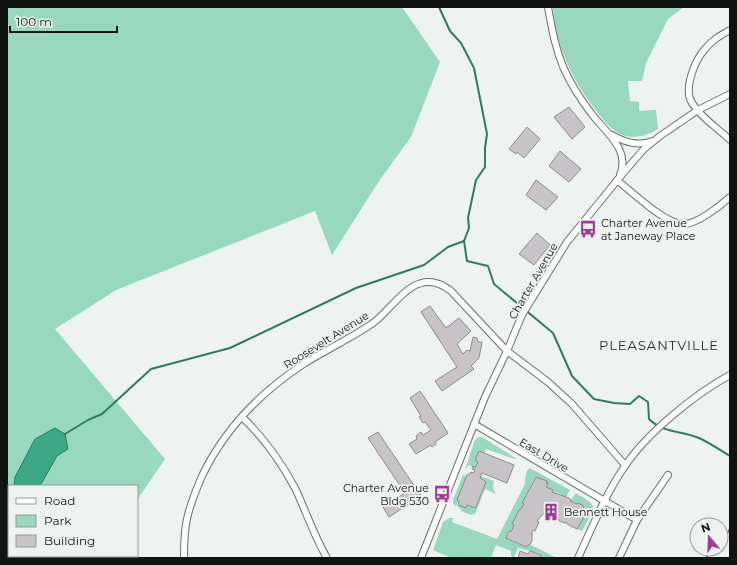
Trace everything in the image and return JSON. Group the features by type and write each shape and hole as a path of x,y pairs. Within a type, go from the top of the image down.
{"street":[{"path":"548,7 553,38 565,70 592,115 611,135 621,154 621,173 617,180 662,216 672,222 684,224 698,220 730,197"},
{"path":"730,30 705,48 695,65 689,90 691,101 698,110 730,140"},
{"name":"Charter Avenue","path":"421,558 485,397 522,316 567,242 617,180 640,154 654,141 698,110 730,94"},
{"path":"611,135 620,140 631,143 646,143 654,141"},
{"name":"Roosevelt Avenue","path":"184,558 187,518 194,493 210,460 228,432 271,388 302,365 374,322 404,292 417,284 440,284 450,290 507,351 548,382 572,404 625,465"},
{"path":"578,558 625,465 655,432 688,403 730,375"},
{"path":"242,417 270,449 285,471 327,558"},
{"name":"East Drive","path":"474,424 637,520"},
{"path":"619,558 637,520 668,475"}],"green space":[{"path":"7,7 402,7 440,62 411,137 379,181 332,255 315,211 116,290 55,329 165,459 138,499 138,485 8,485 8,557 97,557 7,558"},
{"path":"553,7 684,7 668,19 646,63 642,81 628,81 630,101 639,102 639,111 656,110 658,129 649,134 630,137 617,132 603,119 581,89 567,63 558,36"},
{"path":"479,437 482,437 517,459 486,449 484,453 480,452 475,468 469,465 465,470 474,442"},
{"path":"530,468 570,490 566,497 556,492 555,493 546,487 548,483 546,483 547,481 535,477 522,503 524,504 519,510 512,524 514,525 506,537 526,547 532,541 531,545 557,558 540,558 541,554 518,548 514,558 511,556 511,551 496,545 491,558 451,558 433,550 443,522 449,518 453,518 452,522 497,539 525,484 526,473"},
{"path":"463,475 467,477 457,500 456,507 453,500"},
{"path":"481,476 494,481 493,488 496,494 485,489 475,514 471,515 461,511 458,505 476,507 486,481 480,478"},
{"path":"576,493 590,502 593,506 592,513 582,531 577,529 585,513 583,505 570,501"}],"shaded area":[{"path":"55,428 65,434 68,449 57,456 41,485 14,485 15,477 35,439"}],"building":[{"path":"569,107 585,127 572,139 554,117"},
{"path":"527,127 540,139 524,158 517,152 516,154 509,149"},
{"path":"560,151 581,169 569,182 549,166"},
{"path":"536,180 558,197 546,210 526,195"},
{"path":"537,233 550,245 534,265 519,254"},
{"path":"430,306 446,328 459,318 471,331 457,344 463,354 467,350 470,351 473,337 477,338 478,342 482,342 479,358 471,366 474,369 442,391 435,381 457,367 421,312"},
{"path":"420,391 448,433 435,442 436,444 432,447 431,445 416,454 409,444 417,439 416,436 421,432 423,435 431,430 419,417 421,416 410,398"},
{"path":"378,432 421,496 389,517 383,507 405,493 368,438"},
{"path":"479,451 514,465 507,483 482,473 480,478 486,482 476,507 467,505 466,508 458,505 459,502 457,500 467,475 471,472 474,473 475,470 472,469 473,466 475,468 478,462 476,461 476,457"},
{"name":"Bennett House","path":"536,477 547,481 546,483 548,483 546,487 553,490 552,492 569,498 571,500 570,501 577,504 583,505 585,515 577,529 566,522 565,523 559,521 559,519 557,520 547,516 548,513 543,514 537,521 539,522 535,531 534,530 532,532 532,541 526,547 506,538 509,531 511,532 514,525 512,524 519,510 524,504 522,503"},
{"path":"520,551 528,554 530,551 541,555 540,558 518,558"}],"waterway":[{"path":"439,7 450,31 461,43 474,68 487,134 485,167 476,180 468,218 469,228 464,241 467,261 488,266 494,284 553,333 572,376 594,399 614,403 630,404 639,396 648,402 649,419 654,424 666,429 699,438 730,456"},
{"path":"65,434 88,420 102,414 151,369 230,348 356,288 424,265 448,247 464,241"}],"place":[{"name":"Charter Avenue at Janeway Place","path":"588,229"},
{"name":"Charter Avenue Bldg 530","path":"442,494"},
{"name":"Bennett House","path":"551,512"}],"district":[{"name":"PLEASANTVILLE","path":"659,345"}]}
